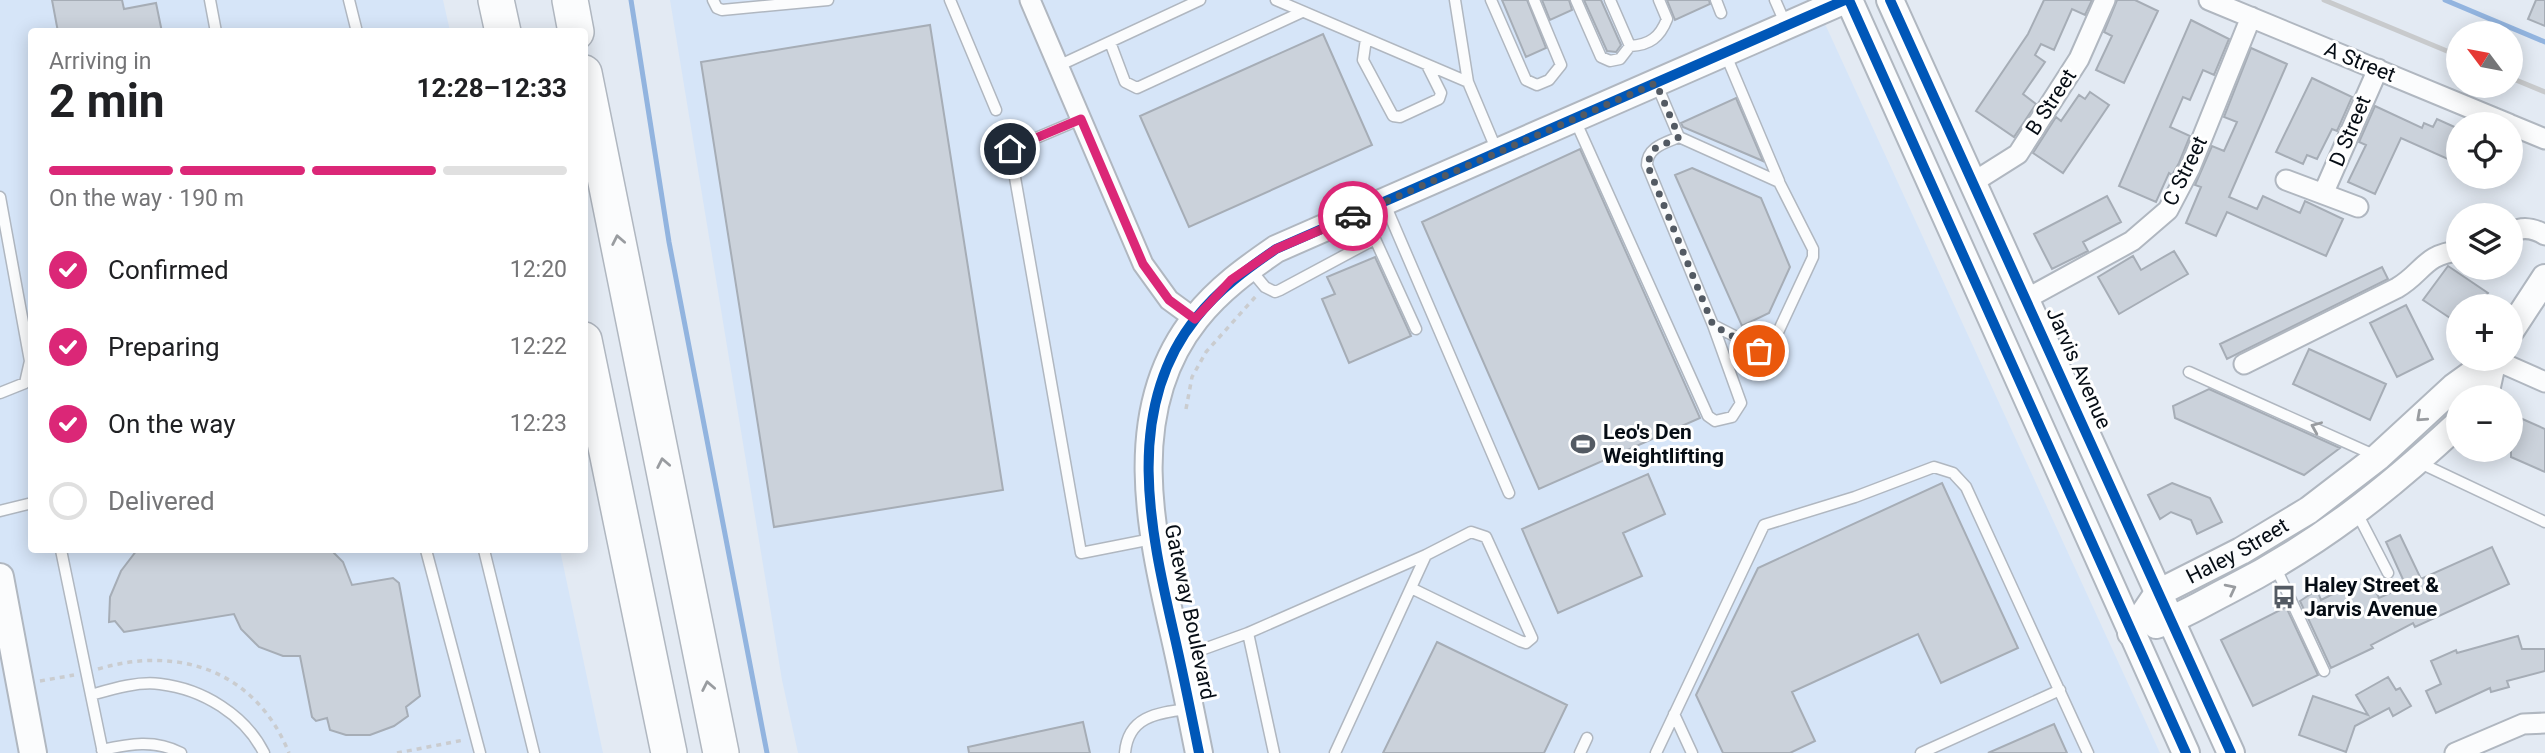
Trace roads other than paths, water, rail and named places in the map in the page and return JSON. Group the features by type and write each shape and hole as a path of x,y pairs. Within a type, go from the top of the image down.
{"highway":[{"path":"496,0 502,28"},
{"path":"514,0 519,28"},
{"path":"570,0 575,28"},
{"path":"588,93 721,753"},
{"path":"588,359 669,753"},
{"path":"588,440 654,753"}],"street":[{"path":"1030,0 1143,264 1169,300 1195,319"},
{"path":"1847,0 2056,456 2131,633 2186,753"},
{"name":"Gateway Boulevard","path":"1199,753 1152,539 1148,470 1152,419 1167,368 1195,319 1231,280 1256,276 1276,249 1847,0"},
{"name":"Jarvis Avenue","path":"1890,0 2231,753"},
{"name":"B Street","path":"1972,183 2018,154 2080,59 2105,0"},
{"name":"A Street","path":"2209,0 2479,112"},
{"name":"C Street","path":"2026,299 2132,241 2168,210 2190,168 2250,17"},
{"name":"D Street","path":"2323,194 2378,69"},
{"name":"A Street","path":"2523,130 2545,139"},
{"path":"2286,180 2358,207"},
{"path":"2523,228 2538,230 2545,235"},
{"path":"2244,364 2397,288 2409,281 2426,262 2446,252"},
{"path":"2523,312 2545,278"},
{"name":"Haley Street","path":"2131,633 2158,593 2241,551 2309,510 2378,457 2454,387 2476,371"},
{"path":"2520,371 2545,382"},
{"name":"Haley Street","path":"2131,633 2171,620 2319,540 2357,512 2446,435"},
{"path":"0,577 4,614 33,753"},
{"path":"2455,753 2523,724 2545,723"}],"lane":[{"path":"210,0 215,28"},
{"path":"349,0 356,28"},
{"path":"713,0 717,8 722,10 828,0"},
{"path":"950,0 996,110"},
{"path":"1058,66 1200,0"},
{"path":"1276,0 1468,82"},
{"path":"1455,0 1468,82 1497,152"},
{"path":"1491,0 1525,80 1537,85 1549,80 1561,65 1534,0"},
{"path":"1576,0 1601,57 1610,61 1620,59 1630,46"},
{"path":"1611,0 1630,46"},
{"path":"1630,46 1642,46 1661,34 1667,19 1659,0"},
{"path":"1716,0 1721,13"},
{"path":"1775,0 1786,26"},
{"path":"1110,42 1125,82 1137,88 1302,12"},
{"path":"1366,39 1363,60 1394,116 1400,117 1439,99 1441,93 1427,65"},
{"path":"1713,325 1764,352 1772,345 1814,253 1779,182 1725,52"},
{"path":"1656,83 1679,137 1779,182"},
{"path":"1575,118 1708,416 1720,421 1732,418 1741,403 1713,325 1647,164 1654,149 1679,137"},
{"path":"1081,119 1010,149 1081,553 1152,539"},
{"path":"0,197 28,327"},
{"path":"1374,206 1376,239 1416,328"},
{"path":"1374,206 1510,493"},
{"path":"1256,276 1271,291 1280,290 1376,239"},
{"path":"2189,372 2378,457"},
{"path":"0,393 28,385"},
{"path":"2417,462 2545,522"},
{"path":"1656,753 1764,525 1855,497 1934,467 1953,473 1965,487 2088,753"},
{"path":"0,511 28,504"},
{"path":"2357,512 2388,573"},
{"path":"1179,657 1248,633 1426,555 1471,532 1486,537 1532,638 1526,643 1520,641 1411,588"},
{"path":"62,553 103,751 131,743 151,744 181,753"},
{"path":"427,553 480,753"},
{"path":"485,553 534,753"},
{"path":"1335,753 1426,555"},
{"path":"2274,565 2324,671"},
{"path":"1248,633 1274,753"},
{"path":"91,695 120,687 159,684 197,693 229,711 257,739 264,753"},
{"path":"1920,753 2060,690"},
{"path":"1125,753 1132,727 1151,714 1190,709"},
{"path":"1674,714 1692,753"},
{"path":"1580,753 1587,738"}],"waterway":[{"path":"631,0 669,242 767,753"},
{"path":"2445,0 2545,42"}],"railway":[{"path":"2324,0 2446,51"},
{"path":"2524,83 2545,92"}],"place":[{"name":"Leo's Den Weightlifting","path":"1583,444"},
{"name":"Haley Street & Jarvis Avenue","path":"2284,597"}]}
